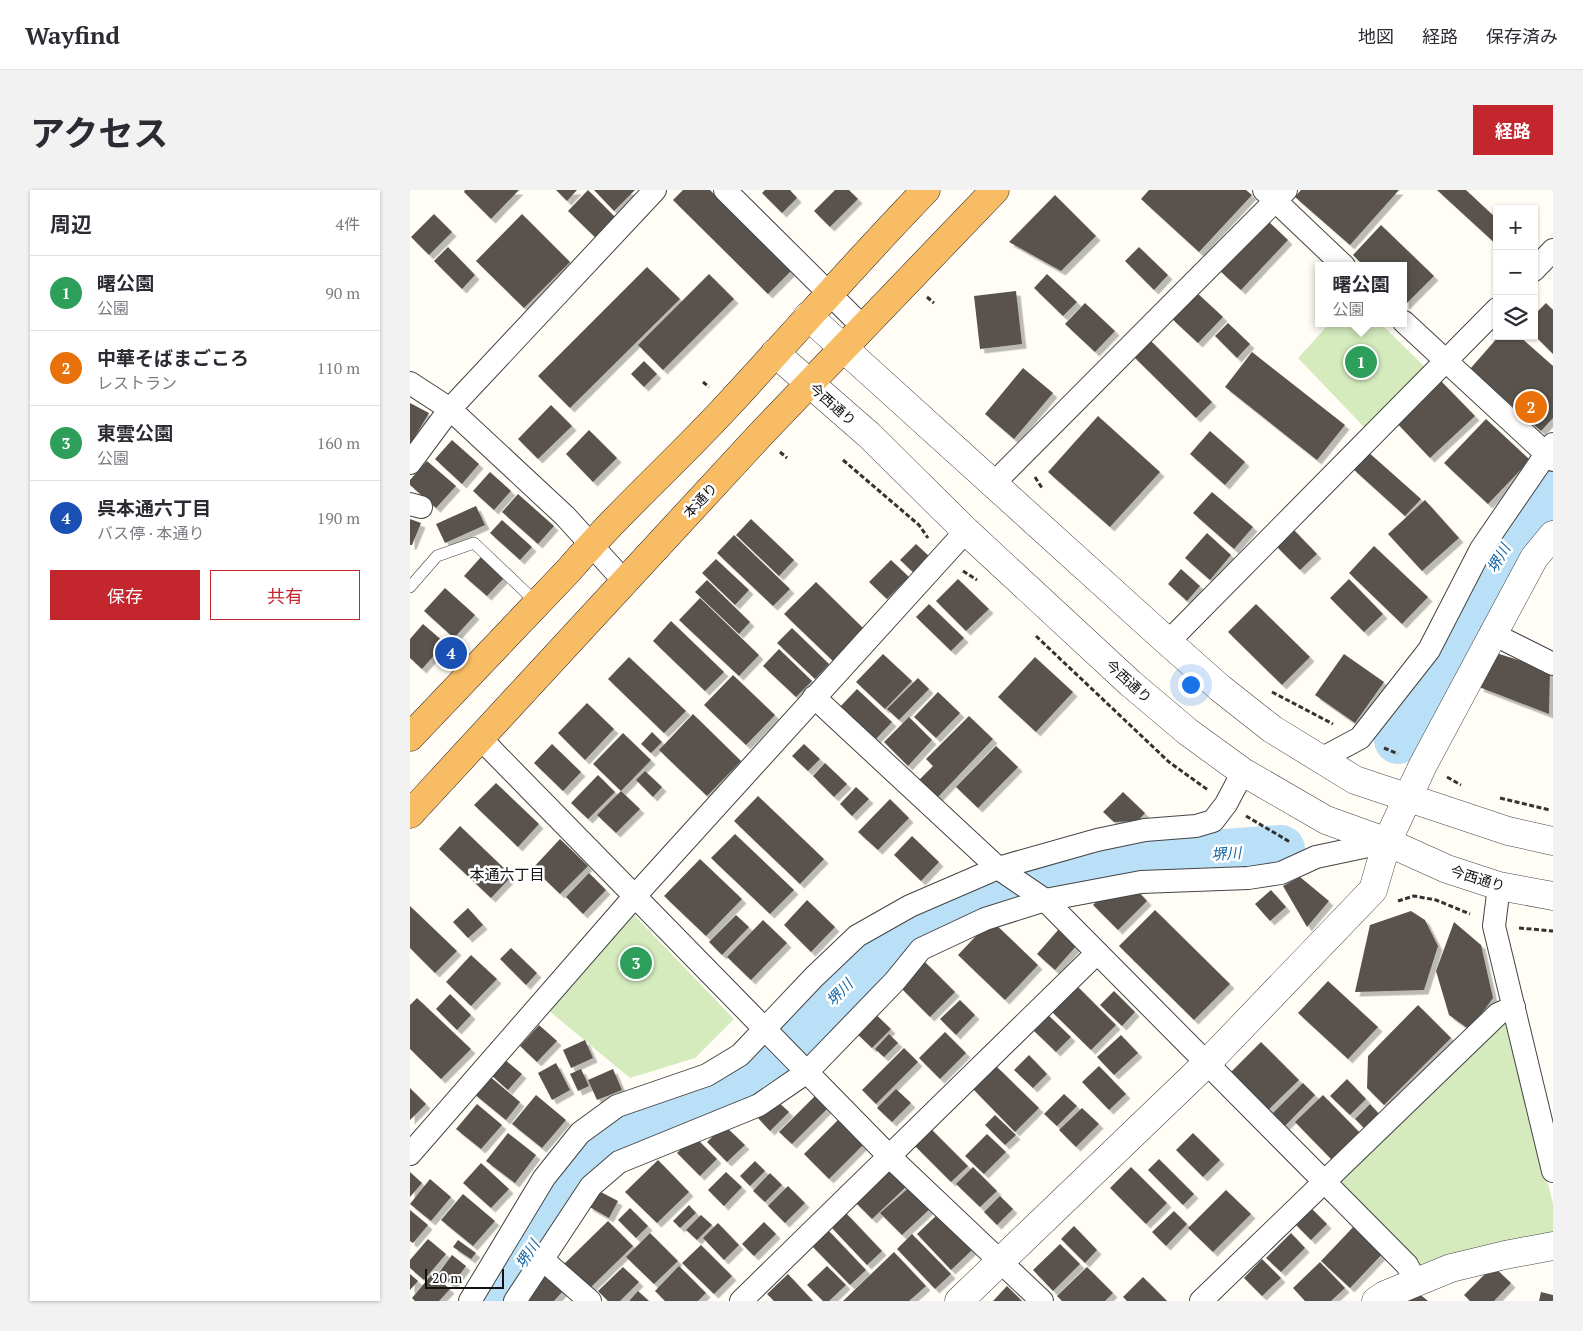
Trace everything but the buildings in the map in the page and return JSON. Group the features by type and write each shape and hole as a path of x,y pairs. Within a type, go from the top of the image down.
{"highway":[{"path":"410,737 591,545 729,405 829,293 926,190"},
{"name":"本通り","path":"410,814 810,383 995,190"}],"street":[{"path":"410,463 450,409 655,190"},
{"path":"725,190 863,327"},
{"path":"994,484 1275,194 1340,262"},
{"path":"1538,266 1553,250"},
{"path":"1168,642 1493,312"},
{"path":"808,316 1168,642 1220,688 1272,729 1355,780 1508,831 1553,841"},
{"path":"1321,759 1360,738 1429,650 1481,549 1550,453 1445,362 1407,325"},
{"name":"今西通り","path":"775,353 869,435 966,531 1130,683 1188,732 1243,772 1326,820 1388,842 1447,869 1500,886 1553,896"},
{"path":"410,383 450,409 565,516 625,582"},
{"path":"410,1154 634,897 966,531"},
{"path":"959,1301 1207,1063 1373,890 1388,842 1422,764 1491,633 1534,558 1553,535"},
{"path":"1491,633 1553,664"},
{"path":"814,697 1000,870 1038,896 1097,953 1407,1265 1416,1282"},
{"path":"481,739 889,1156 1042,1301"},
{"path":"470,1301 544,1178 580,1133 616,1106 707,1074 770,1036 814,977 857,936 910,906 1000,870 1097,840 1145,830 1196,826 1214,821 1226,804 1243,772"},
{"path":"514,1301 591,1186 619,1162 759,1105 895,981 921,949 1038,896 1141,882 1248,878 1281,873 1316,857 1388,842"},
{"path":"1500,886 1494,926 1553,1171"},
{"path":"741,1301 1097,953"},
{"path":"1201,1301 1498,1014 1514,1007"},
{"path":"1376,1301 1385,1294 1452,1268 1505,1254 1553,1246"},
{"path":"542,1259 590,1301"}],"lane":[{"path":"410,587 437,556 474,544 537,603"}],"green space":[{"path":"1326,327 1384,327 1425,367 1365,428 1298,358"},
{"path":"634,915 734,1019 695,1058 630,1078 548,1010"},
{"path":"1508,1018 1553,1204 1553,1233 1418,1266 1336,1182"}],"waterway":[{"name":"堺川","path":"1398,740 1440,668 1503,546 1553,490"},
{"name":"堺川","path":"497,1301 581,1170 606,1142 737,1089 806,1027 855,976 910,937 1046,880 1142,859 1281,849"}],"place":[{"name":"曙公園","path":"1361,362"},
{"name":"中華そばまごころ","path":"1531,407"},
{"name":"呉本通六丁目","path":"451,653"},
{"name":"東雲公園","path":"636,963"}],"district":[{"name":"本通六丁目","path":"507,874"}]}
